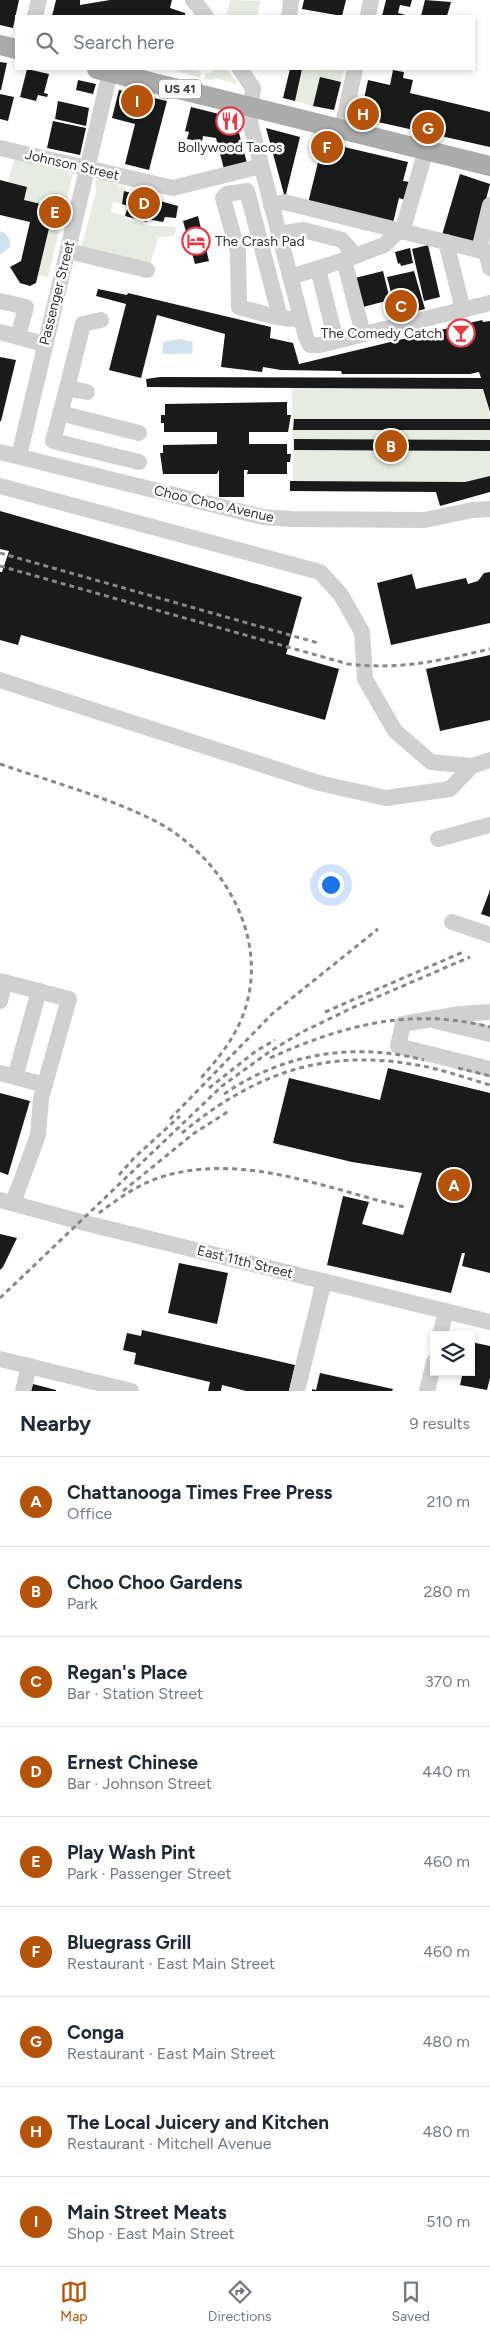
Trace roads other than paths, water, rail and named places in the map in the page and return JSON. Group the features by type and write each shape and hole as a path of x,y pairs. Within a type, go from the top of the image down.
{"main road":[{"path":"0,45 15,49"},
{"name":"US 41","path":"104,70 490,166"}],"street":[{"path":"35,15 39,0"},
{"path":"194,0 206,15"},
{"path":"207,15 212,0"},
{"path":"289,15 291,0"},
{"path":"368,15 371,0"},
{"name":"Passenger Street","path":"19,456 44,344 88,168 104,70"},
{"path":"241,70 253,88 250,116 261,166 306,337 310,345 336,341 490,303"},
{"path":"342,129 356,70"},
{"name":"Johnson Street","path":"0,148 173,188 261,166"},
{"path":"290,277 384,245 400,232 426,150"},
{"path":"280,317 247,191 227,194 223,198 238,252 239,307 280,317 301,318"},
{"path":"271,205 284,202 486,252 490,268"},
{"path":"479,250 489,210"},
{"path":"279,234 303,230 342,240 350,258 363,334"},
{"path":"446,242 463,310"},
{"path":"68,251 147,270"},
{"path":"318,269 336,341"},
{"path":"0,301 26,307 18,337"},
{"path":"101,320 83,324 53,441 139,462"},
{"path":"0,332 44,344"},
{"path":"67,388 87,392"},
{"path":"60,414 139,433"},
{"name":"Choo Choo Avenue","path":"0,452 263,517 291,520 425,520 472,510 490,509"},
{"path":"0,486 320,572 341,595 362,632 365,679 394,730 432,762 472,766 490,760"},
{"name":"Choo Choo Avenue","path":"472,510 476,502 490,499"},
{"path":"0,680 319,784 386,798 450,789 472,766"},
{"path":"438,840 490,826"},
{"path":"452,922 490,936"},
{"path":"0,1001 2,981 69,999 41,1098 38,1135 7,1201"},
{"path":"39,991 8,1075 45,1085"},
{"path":"490,1012 402,1024 398,1046 490,1069"},
{"path":"428,1019 490,1034"},
{"name":"East 11th Street","path":"7,1201 490,1322"},
{"path":"297,1391 324,1281"},
{"path":"441,1331 446,1311"},
{"path":"0,1359 131,1391"},
{"path":"23,1391 29,1366"},
{"path":"427,1391 431,1376"}],"water":[{"path":"0,231 7,235 10,247 0,255"},
{"path":"180,339 193,342 192,354 162,353 163,342"}],"railway":[{"path":"0,553 318,643"},
{"path":"0,566 348,664 367,666 403,665 436,661 490,649"},
{"path":"0,764 93,795 147,817 174,832 198,852 218,875 234,901 246,930 251,959 250,990 241,1020 233,1036 200,1079"},
{"path":"170,1119 272,1014 378,929"},
{"path":"325,1012 463,952"},
{"path":"0,1298 222,1086 269,1052 302,1032 354,1007 470,957"},
{"path":"270,1058 297,1046 351,1028 405,1019 461,1021 490,1027"},
{"path":"209,1088 256,1051 275,1040"},
{"path":"224,1094 247,1080 271,1069 295,1060 320,1055 372,1052 424,1060"},
{"path":"182,1133 209,1112 263,1081 291,1070 320,1063 351,1060 417,1065 490,1085"},
{"path":"458,1068 490,1076"},
{"path":"123,1191 193,1134 229,1111"},
{"path":"119,1175 134,1158 180,1116"},
{"path":"99,1213 149,1181 168,1175 198,1170 228,1169 287,1176 404,1207"}],"place":[{"name":"Main Street Meats","path":"137,101"},
{"name":"The Local Juicery and Kitchen","path":"363,114"},
{"name":"Bollywood Tacos","path":"230,121"},
{"name":"Conga","path":"428,128"},
{"name":"Bluegrass Grill","path":"327,147"},
{"name":"Ernest Chinese","path":"144,203"},
{"name":"Play Wash Pint","path":"55,212"},
{"name":"The Crash Pad","path":"196,241"},
{"name":"Regan's Place","path":"401,306"},
{"name":"The Comedy Catch","path":"461,333"},
{"name":"Choo Choo Gardens","path":"391,446"},
{"name":"Chattanooga Times Free Press","path":"454,1185"}]}
